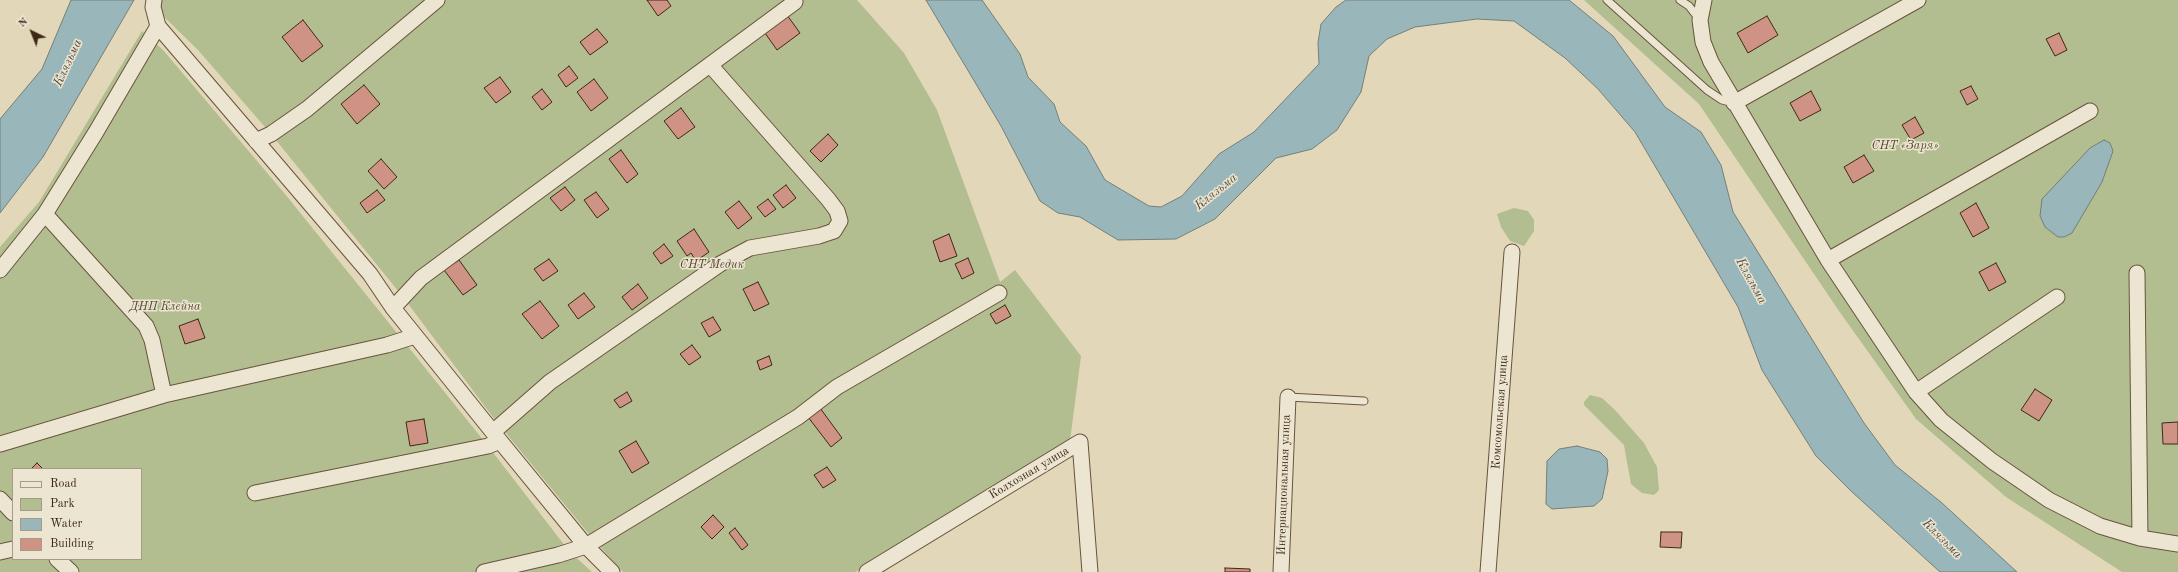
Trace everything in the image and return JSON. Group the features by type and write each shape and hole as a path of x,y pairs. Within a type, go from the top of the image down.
{"street":[{"path":"154,0 153,7 158,26 370,274 393,308 415,336 586,546 612,572"},
{"path":"256,141 271,134 307,109 437,0"},
{"path":"1704,0 1700,20 1703,42 1711,62 1828,260 1916,392 1941,420 1992,461 2049,500 2100,526 2140,538 2178,544"},
{"path":"1734,103 1918,0"},
{"path":"393,308 421,278 711,66 795,2"},
{"path":"0,270 45,214 96,132 158,26"},
{"path":"255,493 488,446 550,382 720,264 750,248 819,236 834,231 840,221 837,211 711,66"},
{"path":"1828,260 2090,111"},
{"path":"45,214 146,326 152,340 164,395"},
{"name":"Комсомольская улица","path":"1488,572 1512,252"},
{"path":"2137,273 2140,538"},
{"path":"484,572 558,555 586,546 798,416 837,387 1000,293"},
{"path":"1916,392 2057,297"},
{"path":"0,444 164,395 386,345 415,336"},
{"name":"Интернациональная улица","path":"1281,572 1288,397"},
{"name":"Колхозная улица","path":"867,572 1080,442 1090,572"},
{"path":"0,499 12,512"},
{"path":"0,552 12,549"},
{"path":"58,560 70,572"}],"lane":[{"path":"1607,0 1707,90 1722,100 1734,103"},
{"path":"1680,0 1689,6 1700,20"},
{"path":"1288,397 1364,401"}],"green space":[{"name":"СНТ Медик","path":"147,0 857,0 904,53 937,110 1000,282 1015,270 1081,356 1070,441 855,572 623,572 588,533 492,416 403,297 271,134 198,50"},
{"name":"СНТ «Заря»","path":"1584,0 2178,0 2178,572 2122,572 2006,497 1916,419 1839,311 1699,104"},
{"name":"ДНП Клейна","path":"142,31 163,50 285,194 488,446 569,551 592,572 0,572 0,247 39,202"},
{"path":"1514,208 1528,211 1534,220 1534,231 1524,246 1510,241 1501,227 1497,214"},
{"path":"1590,395 1602,398 1615,410 1644,443 1657,467 1659,490 1654,495 1642,493 1631,484 1624,445 1584,405 1584,402"}],"water":[{"name":"Клязьма","path":"71,0 134,0 43,157 0,213 0,119 42,69"},
{"name":"Клязьма","path":"926,0 982,0 1020,54 1028,77 1054,104 1060,122 1086,146 1105,180 1149,206 1161,207 1182,196 1219,154 1254,132 1319,64 1318,43 1321,24 1336,7 1346,0 1569,0 1613,36 1665,107 1701,132 1721,165 1733,212 1864,423 1895,465 1942,503 2017,572 1940,572 1851,491 1816,456 1762,370 1738,307 1635,132 1598,89 1565,58 1514,21 1477,19 1415,27 1387,39 1369,56 1361,92 1337,130 1312,149 1276,158 1215,219 1176,239 1118,240 1080,217 1058,213 1040,201 1001,126"},
{"path":"2104,140 2110,143 2113,151 2102,182 2072,233 2064,237 2058,237 2045,227 2040,216 2042,199 2090,148"},
{"path":"1577,446 1600,452 1607,459 1608,471 1602,499 1594,506 1552,509 1546,504 1547,461 1559,449"}],"building":[{"path":"647,0 667,0 671,6 658,16"},
{"path":"787,15 800,33 777,50 765,33"},
{"path":"1767,16 1778,35 1748,53 1737,33"},
{"path":"303,20 323,46 302,62 282,37"},
{"path":"597,29 608,42 590,55 580,42"},
{"path":"2059,33 2067,50 2055,56 2046,39"},
{"path":"569,66 578,78 566,87 558,75"},
{"path":"500,77 511,92 496,103 484,88"},
{"path":"594,79 608,98 591,111 577,92"},
{"path":"364,85 380,104 357,124 341,104"},
{"path":"1971,86 1978,99 1967,105 1960,91"},
{"path":"542,89 552,102 542,110 532,97"},
{"path":"1811,91 1821,110 1800,121 1790,103"},
{"path":"681,108 695,127 678,139 664,121"},
{"path":"1915,117 1924,133 1911,140 1902,125"},
{"path":"828,134 838,145 821,162 810,151"},
{"path":"621,150 638,174 627,183 609,159"},
{"path":"1864,155 1874,171 1853,183 1844,167"},
{"path":"381,159 397,177 384,189 368,171"},
{"path":"786,185 796,198 783,208 773,195"},
{"path":"565,187 575,200 561,211 550,198"},
{"path":"377,190 385,200 367,213 360,203"},
{"path":"596,192 609,209 597,218 584,200"},
{"path":"768,199 776,209 765,217 757,207"},
{"path":"739,201 752,218 738,229 725,212"},
{"path":"1976,203 1989,228 1973,237 1960,213"},
{"path":"694,229 709,252 696,261 691,253 687,256 677,241"},
{"path":"949,234 957,256 940,262 933,241"},
{"path":"664,244 673,256 661,264 653,253"},
{"path":"968,258 974,273 962,279 955,264"},
{"path":"549,259 558,271 543,281 534,269"},
{"path":"459,260 477,285 463,295 444,270"},
{"path":"1996,263 2006,282 1989,291 1979,272"},
{"path":"758,282 769,304 754,311 743,289"},
{"path":"638,284 648,298 632,310 622,297"},
{"path":"584,293 595,307 578,319 568,305"},
{"path":"540,301 559,326 542,339 522,314"},
{"path":"1005,305 1011,316 996,324 990,314"},
{"path":"713,317 721,330 709,337 701,323"},
{"path":"198,319 205,338 185,344 179,326"},
{"path":"692,345 701,357 689,365 680,354"},
{"path":"769,356 772,365 760,370 757,361"},
{"path":"2035,389 2052,400 2039,421 2021,410"},
{"path":"627,392 632,401 620,408 614,400"},
{"path":"820,408 842,438 831,447 808,417"},
{"path":"424,419 428,443 410,446 406,422"},
{"path":"2178,422 2178,444 2163,444 2162,423"},
{"path":"636,441 649,463 632,473 619,451"},
{"path":"37,463 42,468 32,468"},
{"path":"827,467 836,480 823,488 814,475"},
{"path":"713,515 724,527 712,539 701,527"},
{"path":"735,528 748,545 742,550 729,533"},
{"path":"1661,532 1682,532 1681,548 1660,547"},
{"path":"1225,568 1250,569 1250,572 1225,572"}]}
